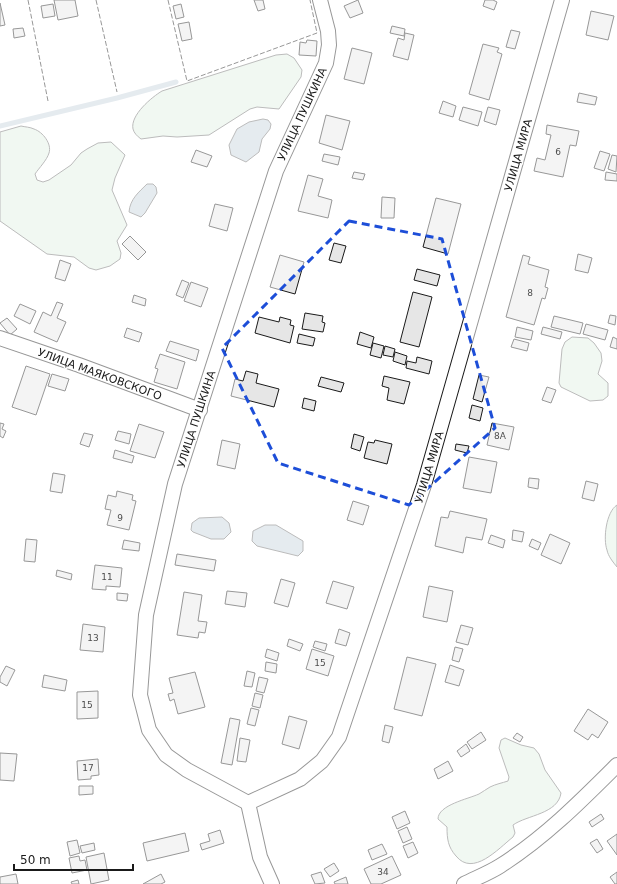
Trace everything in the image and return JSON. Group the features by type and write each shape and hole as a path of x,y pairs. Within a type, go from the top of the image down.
{"street":[{"name":"УЛИЦА ПУШКИНА","path":"248,803 187,770 166,755 149,730 140,695 146,615 175,484 276,171 326,63 329,45 328,31 320,0"},
{"name":"УЛИЦА МИРА","path":"248,803 300,779 322,761 339,737 424,485 562,0"},
{"name":"УЛИЦА МАЯКОВСКОГО","path":"0,338 79,365 200,410"},
{"path":"464,884 499,866 537,840 572,810 617,765"},
{"path":"248,803 260,858 272,884"}],"highlighted area":[{"path":"349,221 442,239 495,428 409,505 278,463 222,348"}],"green space":[{"path":"287,54 294,58 302,70 301,77 279,109 257,107 250,109 209,135 177,137 163,136 141,139 134,132 133,124 138,112 162,91 276,55"},
{"path":"21,126 31,128 41,133 48,142 50,150 48,156 35,174 37,180 43,182 49,180 71,165 81,153 98,143 111,142 125,155 115,178 112,190 127,225 117,241 121,253 120,259 110,266 96,270 89,268 74,257 47,254 0,221 0,132"},
{"path":"572,337 588,338 594,343 601,353 602,361 598,374 608,383 608,396 603,400 590,401 561,387 559,383 562,349 565,342"},
{"path":"617,505 617,567 608,554 605,539 606,526 610,513"},
{"path":"505,738 521,745 534,748 539,754 545,770 561,793 559,800 548,810 513,825 515,833 513,837 493,854 478,862 470,864 463,862 451,849 447,827 438,819 439,814 454,803 479,794 492,786 508,781 509,777 499,748 501,740"}],"shaded area":[{"path":"263,119 268,120 271,124 270,129 262,139 259,152 246,162 231,155 229,145 237,129 249,122"},
{"path":"147,184 153,184 156,187 157,193 141,217 129,212 131,203 135,196"},
{"path":"222,517 229,523 231,532 224,539 211,539 191,530 192,523 199,518"},
{"path":"265,525 276,525 303,541 303,551 298,556 257,546 252,541 253,531"}],"building":[{"path":"54,0 75,0 78,16 58,20"},
{"path":"254,0 263,0 265,9 258,11"},
{"path":"358,0 363,13 350,18 344,6"},
{"path":"485,0 493,0 497,2 494,10 483,6"},
{"path":"0,3 5,25 0,26"},
{"path":"53,4 55,16 43,18 41,6"},
{"path":"181,4 184,17 176,19 173,6"},
{"path":"591,11 614,16 608,40 586,35"},
{"path":"189,22 192,39 182,41 178,24"},
{"path":"392,26 405,29 404,36 390,33"},
{"path":"23,28 25,36 14,38 13,29"},
{"path":"511,30 520,32 515,49 506,47"},
{"path":"405,33 414,35 408,60 393,56 398,38 404,40"},
{"path":"307,40 317,41 316,56 299,55 300,42 306,43"},
{"path":"483,44 499,48 497,52 502,54 489,100 469,94"},
{"path":"352,48 372,53 364,84 344,79"},
{"path":"579,93 597,97 595,105 577,102"},
{"path":"443,101 456,106 453,117 439,113"},
{"path":"463,107 482,112 478,126 459,120"},
{"path":"488,107 500,110 496,125 484,121"},
{"path":"326,115 350,121 342,150 319,143"},
{"path":"547,125 579,131 576,146 570,145 563,177 534,171 537,158 545,160 551,135 546,134"},
{"path":"196,150 212,156 207,167 191,162"},
{"path":"600,151 610,154 604,171 594,168"},
{"path":"324,154 340,157 338,165 322,161"},
{"path":"612,155 617,156 616,172 608,169"},
{"path":"354,172 365,174 363,180 352,178"},
{"path":"606,172 617,174 617,181 605,180"},
{"path":"308,175 323,179 318,196 332,200 328,218 298,211"},
{"path":"382,197 395,198 394,218 381,218"},
{"path":"436,198 461,204 448,254 423,247"},
{"path":"215,204 233,208 227,231 209,226"},
{"path":"130,236 146,252 138,260 122,244"},
{"path":"334,243 346,246 341,263 329,260"},
{"path":"578,254 592,258 588,273 575,270"},
{"path":"280,255 304,262 295,294 270,287"},
{"path":"523,255 530,257 528,264 549,270 545,287 548,288 545,299 542,298 534,325 506,317"},
{"path":"60,260 71,264 65,281 55,278"},
{"path":"417,269 440,275 437,286 414,280"},
{"path":"182,280 189,283 183,298 176,295"},
{"path":"191,282 208,288 201,307 184,301"},
{"path":"413,292 432,297 419,347 400,342"},
{"path":"134,295 146,299 145,306 132,302"},
{"path":"57,302 63,304 57,318 66,322 57,342 34,332 43,312 51,316"},
{"path":"20,304 36,311 30,324 14,316"},
{"path":"305,313 323,316 322,322 325,323 323,332 302,329"},
{"path":"610,315 616,316 615,325 608,323"},
{"path":"554,316 583,323 580,334 551,327"},
{"path":"259,317 279,322 280,317 291,320 290,325 294,326 290,343 255,333"},
{"path":"7,318 17,329 10,335 0,323"},
{"path":"586,324 608,330 605,340 583,334"},
{"path":"517,327 533,331 531,340 515,337"},
{"path":"543,327 562,332 560,339 541,334"},
{"path":"127,328 142,333 139,342 124,337"},
{"path":"360,332 374,337 371,348 357,344"},
{"path":"299,334 315,338 313,346 297,343"},
{"path":"613,337 617,339 617,349 610,347"},
{"path":"514,339 529,343 527,351 511,347"},
{"path":"170,341 199,350 196,361 166,351"},
{"path":"373,343 384,346 381,358 370,355"},
{"path":"385,346 395,349 393,357 383,355"},
{"path":"395,352 407,356 405,365 393,361"},
{"path":"160,354 185,362 177,389 154,382 158,369 155,368"},
{"path":"417,357 432,361 429,374 406,368 407,361 416,363"},
{"path":"26,366 50,374 36,415 12,407"},
{"path":"246,371 258,374 256,383 279,389 274,407 231,396 235,379 243,381"},
{"path":"52,374 69,379 65,391 48,386"},
{"path":"479,375 489,377 482,402 473,399"},
{"path":"384,376 410,382 404,404 387,400 389,388 382,386"},
{"path":"321,377 344,383 341,392 318,386"},
{"path":"547,387 556,390 551,403 542,400"},
{"path":"304,398 316,401 314,411 302,408"},
{"path":"472,405 483,408 480,421 469,418"},
{"path":"0,423 4,424 2,429 6,431 3,438 0,436"},
{"path":"492,423 514,427 509,450 487,445"},
{"path":"139,424 164,432 155,458 130,451"},
{"path":"118,431 131,434 129,444 115,440"},
{"path":"84,433 93,435 89,447 80,444"},
{"path":"354,434 364,437 360,451 351,448"},
{"path":"222,440 240,444 235,469 217,465"},
{"path":"375,440 392,444 387,464 364,458 368,442 374,443"},
{"path":"456,444 469,446 467,453 455,450"},
{"path":"115,450 134,456 132,463 113,458"},
{"path":"469,457 497,462 491,493 463,488"},
{"path":"53,473 65,475 62,493 50,491"},
{"path":"529,478 539,479 538,489 528,487"},
{"path":"586,481 598,484 594,501 582,498"},
{"path":"117,491 133,495 132,500 136,501 129,530 107,525 111,510 105,509 108,495 116,497"},
{"path":"353,501 369,506 363,525 347,520"},
{"path":"450,511 487,519 482,540 466,537 463,553 435,546 441,517 448,518"},
{"path":"513,530 524,532 522,542 512,540"},
{"path":"550,534 570,543 561,564 541,555"},
{"path":"491,535 505,540 503,548 488,543"},
{"path":"26,539 37,540 35,562 24,561"},
{"path":"532,539 541,543 538,550 529,546"},
{"path":"124,540 140,543 139,551 122,549"},
{"path":"177,554 216,560 214,571 175,565"},
{"path":"95,565 122,568 120,587 106,586 106,590 92,589"},
{"path":"57,570 72,574 71,580 56,576"},
{"path":"281,579 295,583 288,607 274,603"},
{"path":"333,581 354,587 347,609 326,603"},
{"path":"429,586 453,591 447,622 423,617"},
{"path":"227,591 247,593 245,607 225,604"},
{"path":"184,592 202,595 198,621 207,622 205,633 199,632 198,638 177,635"},
{"path":"117,593 128,594 127,601 117,600"},
{"path":"83,624 105,627 103,652 80,650"},
{"path":"461,625 473,628 468,645 456,642"},
{"path":"339,629 350,633 346,646 335,643"},
{"path":"289,639 303,644 300,651 287,646"},
{"path":"315,641 327,644 325,651 313,647"},
{"path":"455,647 463,649 459,662 452,660"},
{"path":"267,649 279,653 277,661 265,657"},
{"path":"312,649 334,656 328,676 306,669"},
{"path":"407,657 436,664 422,716 394,709"},
{"path":"266,662 277,664 276,673 265,671"},
{"path":"450,665 464,670 459,686 445,682"},
{"path":"6,666 15,670 7,686 0,682 0,677"},
{"path":"247,671 255,673 252,687 244,686"},
{"path":"195,672 205,707 178,714 174,699 170,701 168,694 173,693 169,678"},
{"path":"44,675 67,680 65,691 42,687"},
{"path":"259,677 268,679 264,693 256,691"},
{"path":"98,691 98,718 77,719 77,692"},
{"path":"255,693 263,695 260,708 252,706"},
{"path":"251,708 259,710 255,726 247,724"},
{"path":"588,709 608,722 598,738 592,734 588,740 574,731"},
{"path":"289,716 307,721 299,749 282,744"},
{"path":"230,718 240,720 232,765 221,763"},
{"path":"385,725 393,727 389,743 382,741"},
{"path":"481,732 486,740 472,749 467,742"},
{"path":"517,733 523,737 520,742 513,738"},
{"path":"240,738 250,740 246,762 237,761"},
{"path":"466,744 470,751 461,757 457,751"},
{"path":"0,753 17,754 14,781 0,780"},
{"path":"98,759 99,775 91,776 91,779 78,780 77,761"},
{"path":"448,761 453,771 438,779 434,769"},
{"path":"79,786 93,786 93,794 79,795"},
{"path":"405,811 410,823 397,829 392,817"},
{"path":"601,814 604,819 592,827 589,822"},
{"path":"407,827 412,839 403,843 398,831"},
{"path":"220,830 224,843 202,850 200,844 210,841 208,834"},
{"path":"185,833 189,851 147,861 143,843"},
{"path":"617,834 617,855 607,841"},
{"path":"597,839 603,849 597,853 590,843"},
{"path":"77,840 80,853 70,856 67,842"},
{"path":"413,842 418,853 408,858 403,846"},
{"path":"94,843 95,850 82,853 80,846"},
{"path":"382,844 387,854 372,860 368,850"},
{"path":"104,853 109,880 91,884 86,857"},
{"path":"79,856 80,861 85,860 87,870 72,873 69,858"},
{"path":"392,856 401,875 381,884 371,884 364,869"},
{"path":"334,863 339,871 330,877 324,869"},
{"path":"321,872 325,883 315,884 311,875"},
{"path":"617,872 617,884 615,884 610,877"},
{"path":"16,874 18,884 0,884 0,877"},
{"path":"161,874 165,882 161,884 143,884"},
{"path":"346,877 348,884 335,884 334,882"},
{"path":"78,880 79,884 72,884 71,882"}],"waterway":[{"path":"0,126 117,98 176,82"}],"fence":[{"path":"28,0 48,101"},
{"path":"96,0 117,92"},
{"path":"168,0 187,81 317,33 310,0"}]}
